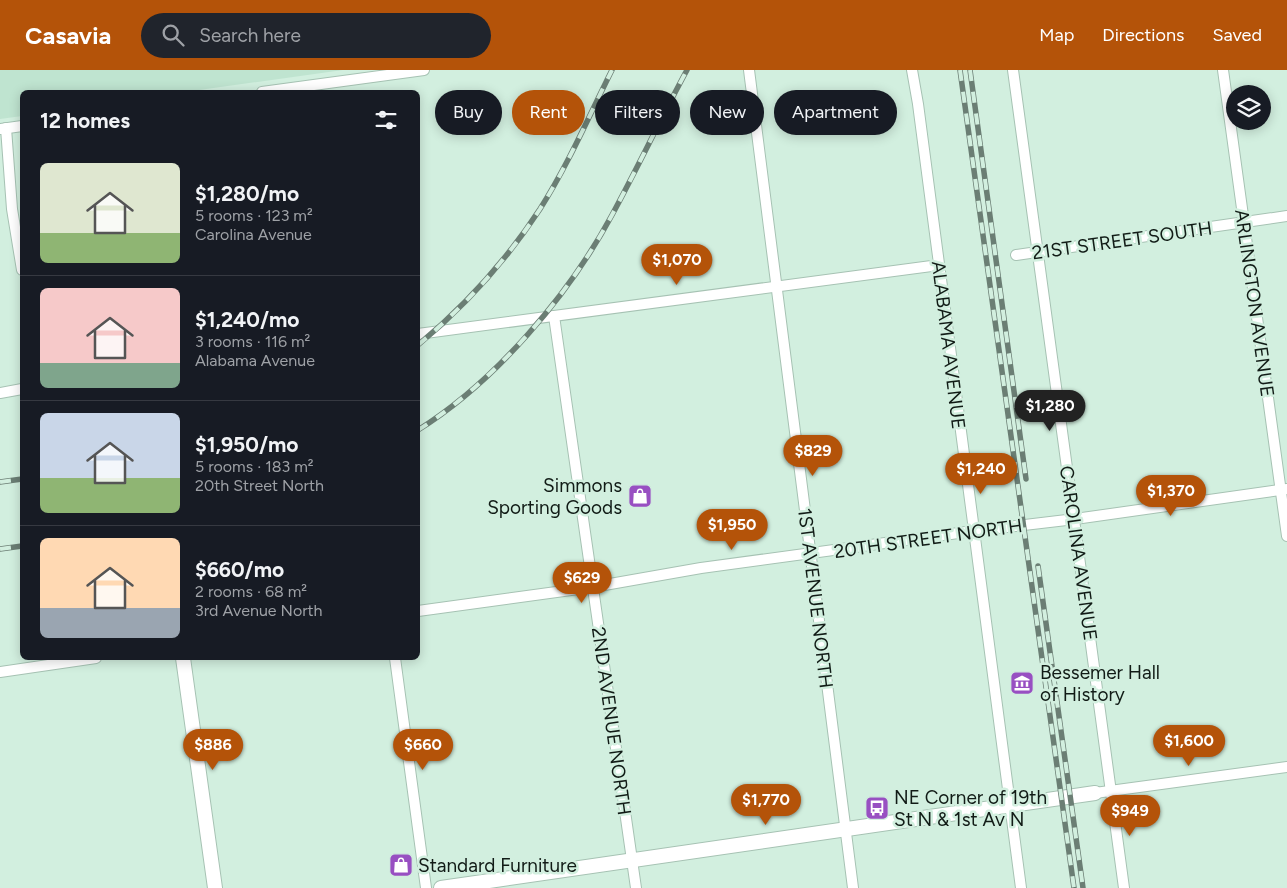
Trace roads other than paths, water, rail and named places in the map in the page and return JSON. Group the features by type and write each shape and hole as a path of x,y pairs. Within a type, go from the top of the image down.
{"street":[{"path":"277,90 424,70"},
{"name":"1ST AVENUE NORTH","path":"749,70 853,888"},
{"name":"ALABAMA AVENUE","path":"912,70 1021,888"},
{"name":"CAROLINA AVENUE","path":"1013,70 1124,888"},
{"name":"ARLINGTON AVENUE","path":"1223,70 1284,489 1287,536"},
{"path":"20,126 3,128 12,209 20,258"},
{"name":"21ST STREET SOUTH","path":"1016,255 1287,216"},
{"path":"420,334 939,265"},
{"name":"2ND AVENUE NORTH","path":"554,316 636,888"},
{"path":"0,393 20,389"},
{"name":"20TH STREET NORTH","path":"420,611 593,587 701,568 1075,519 1284,489"},
{"path":"0,672 82,660"},
{"path":"183,660 215,888"},
{"path":"394,660 426,888"},
{"path":"441,888 1095,792 1287,767"}],"railway":[{"path":"420,343 452,315 484,282 527,228 560,175 612,70"},
{"path":"420,429 447,410 502,362 552,306 574,276 612,215 687,70"},
{"path":"960,70 1074,888"},
{"path":"970,70 1026,479"},
{"path":"0,482 20,479"},
{"path":"0,549 20,546"},
{"path":"1038,566 1083,888"}],"place":[{"name":"Simmons Sporting Goods","path":"640,496"},
{"name":"Bessemer Hall of History","path":"1022,683"},
{"name":"NE Corner of 19th St N & 1st Av N","path":"877,808"},
{"name":"Standard Furniture","path":"401,865"}]}
